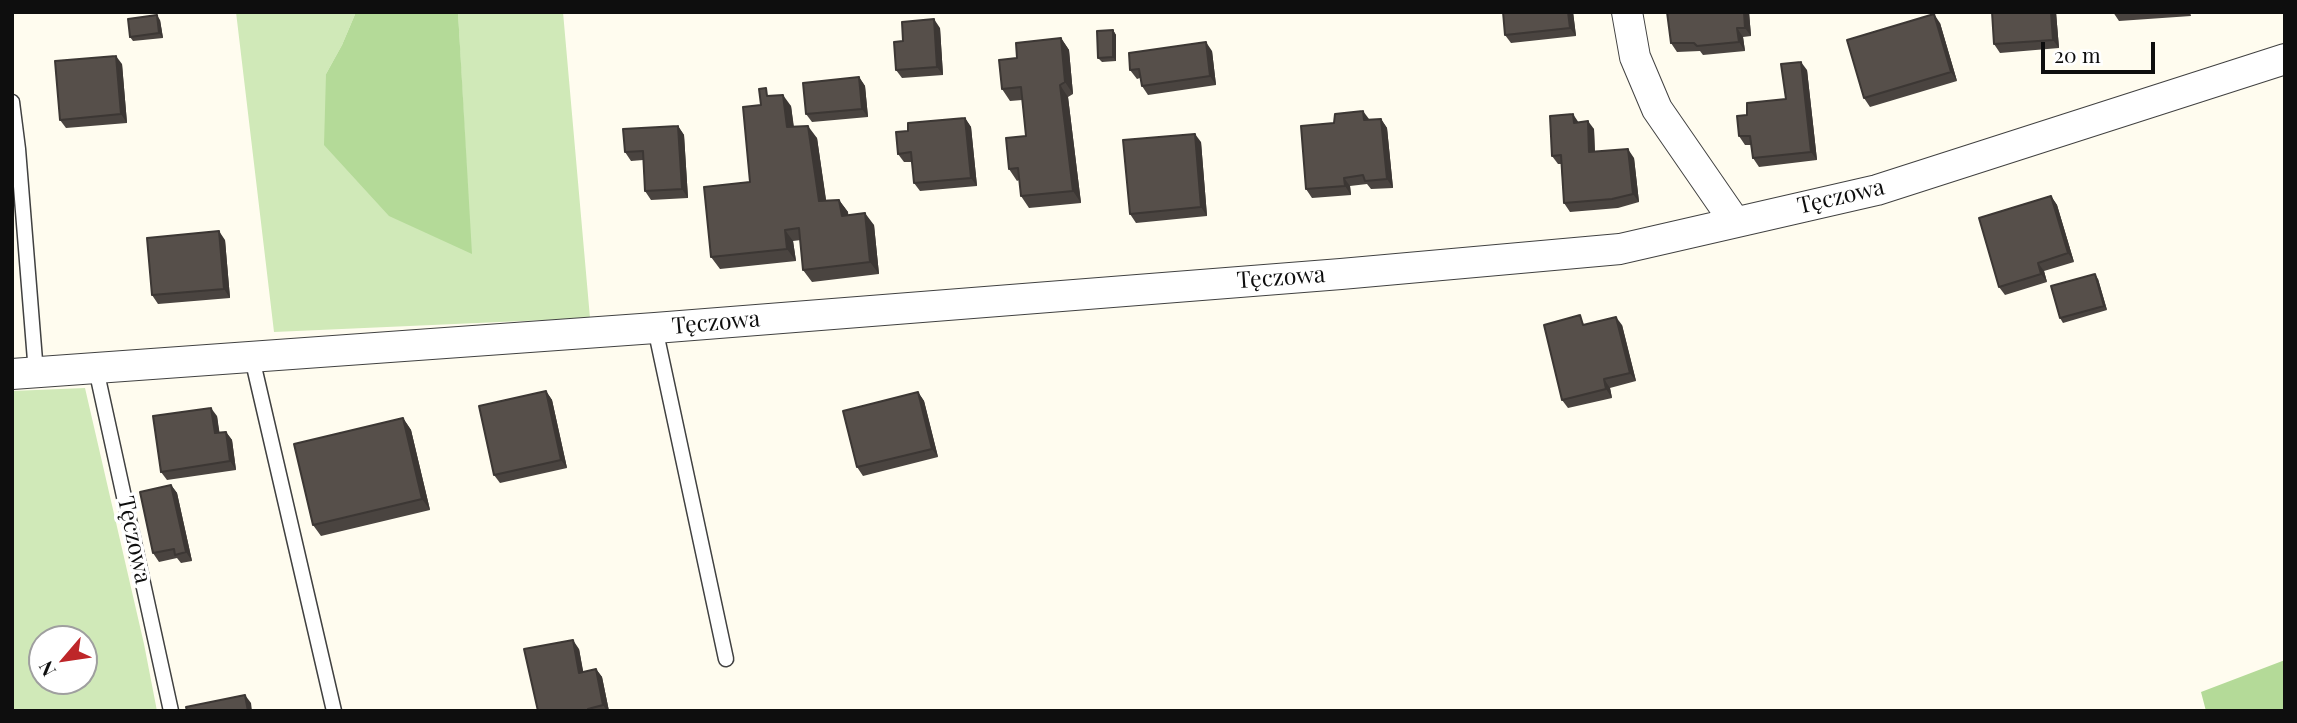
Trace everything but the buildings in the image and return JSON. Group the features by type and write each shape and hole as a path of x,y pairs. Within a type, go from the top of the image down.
{"street":[{"path":"1627,12 1635,57 1657,109 1735,222"},
{"name":"Tęczowa","path":"24,374 655,328 1341,274 1620,249 1877,190 2285,59"}],"lane":[{"name":"Tęczowa","path":"12,103 18,149 24,374"},
{"path":"655,328 726,659"},
{"path":"252,358 334,711"},
{"name":"Tęczowa","path":"96,369 171,711"}],"green space":[{"path":"236,12 356,12 326,74 471,253 458,12 563,12 590,318 274,332"},
{"path":"356,12 458,12 472,254 389,216 324,145 326,74"},
{"path":"85,388 157,711 12,711 12,391"},
{"path":"2285,660 2285,711 2206,711 2201,692"}]}
